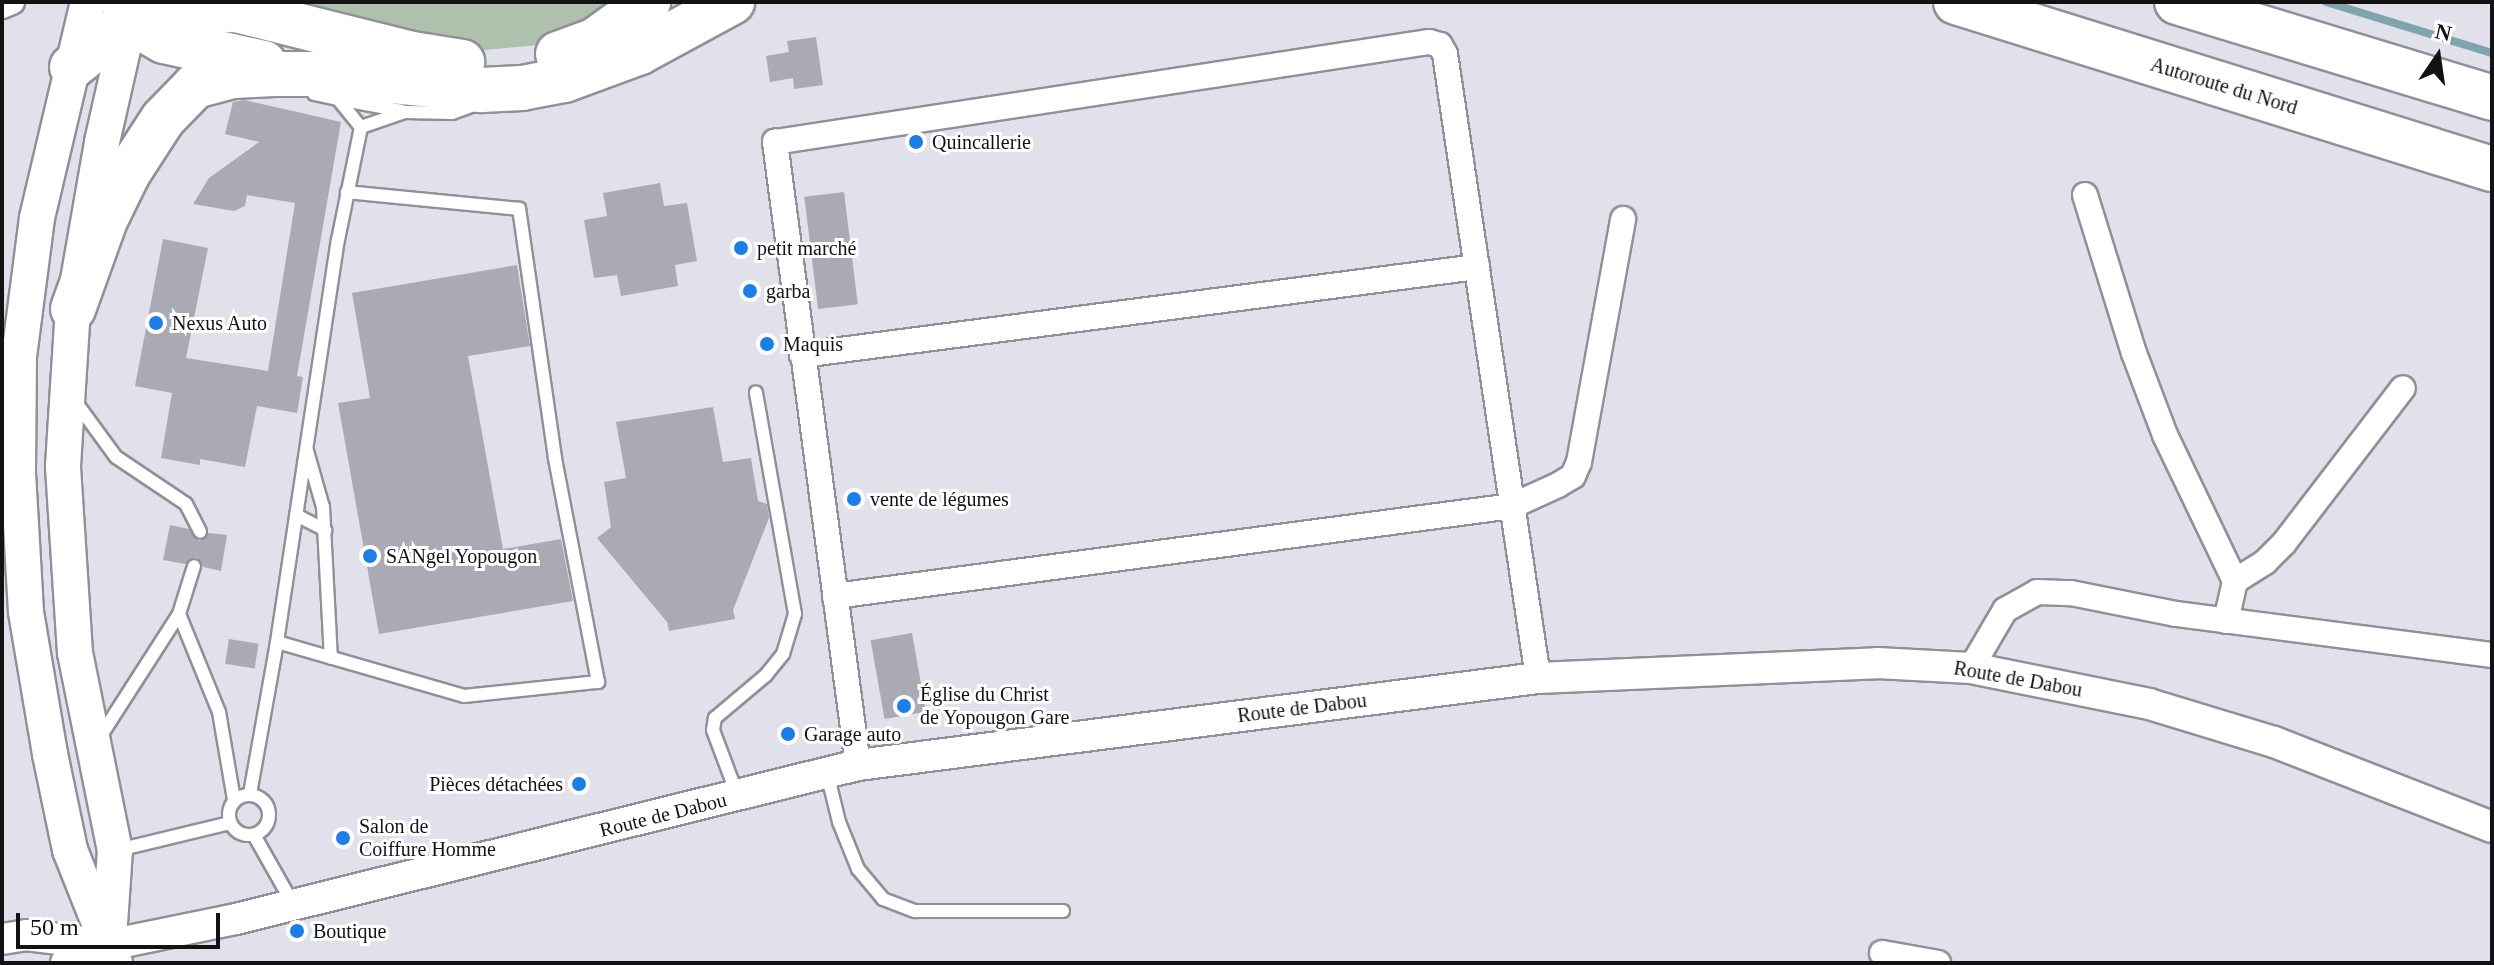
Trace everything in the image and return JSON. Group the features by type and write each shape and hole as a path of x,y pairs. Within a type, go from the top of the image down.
{"highway":[{"path":"128,8 161,12 233,6 412,54 505,65 546,58 594,41 648,2"},
{"path":"73,309 111,208 128,173 163,119 195,86 233,76 332,87 522,88 564,80 640,52 732,2"},
{"name":"Autoroute du Nord","path":"1956,2 2492,169"},
{"path":"2177,2 2492,98"},
{"path":"72,67 128,8"},
{"path":"128,8 164,41 332,87"}],"main road":[{"path":"88,2 37,218 10,434 20,614 70,850 112,954"},
{"path":"112,954 115,851 92,750 75,653 67,569 63,466 73,309 128,8"}],"street":[{"path":"2,6 12,2"},
{"path":"858,765 773,148 780,139 1429,42 1440,45 1445,54 1538,678"},
{"path":"2085,195 2159,421 2235,581 2226,621"},
{"path":"835,596 1512,506 1573,476 1579,462 1623,219"},
{"path":"802,355 1477,267"},
{"path":"2235,581 2265,562 2284,543 2403,388"},
{"path":"1971,668 2005,610 2037,592 2071,593 2226,621 2492,655"},
{"name":"Route de Dabou","path":"66,963 112,954 293,904 738,797 858,765 1538,678 1877,663 1971,668 2149,704 2274,742 2492,827"},
{"name":"Route de Dabou","path":"2,939 26,935 112,954"},
{"path":"1882,953 1938,963"}],"lane":[{"path":"332,87 405,112 452,113 522,88"},
{"path":"250,794 277,642 347,192 361,127 332,87"},
{"path":"361,127 405,112"},
{"path":"277,642 464,696 598,682 557,471 519,209 347,192"},
{"path":"67,390 116,457 186,504 200,532"},
{"path":"738,797 713,730 715,718 766,675 783,654 795,614 756,392"},
{"path":"306,446 323,507 331,658"},
{"path":"296,515 325,530"},
{"path":"92,750 179,614 194,566"},
{"path":"179,614 219,712 234,800"},
{"path":"827,773 839,822 858,869 883,899 915,911 1063,911"},
{"path":"254,835 267,824 269,809 264,801 250,794 234,800 229,807 230,823 235,831 254,835 293,904"},
{"path":"115,851 230,823"}],"green space":[{"path":"308,2 627,2 540,45 472,51 375,27"}],"building":[{"path":"816,37 823,85 794,89 793,78 770,82 766,56 789,52 787,41"},
{"path":"244,100 341,122 297,376 303,377 297,413 257,406 245,467 200,459 200,465 161,458 172,393 135,386 163,239 208,248 186,358 268,371 295,203 247,195 245,206 234,211 193,204 209,178 259,142 225,134 233,102"},
{"path":"660,183 664,206 687,203 697,261 675,265 678,286 621,296 617,275 594,278 584,220 607,216 603,193"},
{"path":"844,192 858,304 818,309 804,197"},
{"path":"517,265 530,346 468,356 503,549 561,539 573,601 379,634 338,403 370,398 352,293"},
{"path":"713,407 723,462 751,458 758,501 767,504 769,518 733,610 735,619 669,631 667,622 597,538 611,527 604,482 626,478 616,422"},
{"path":"170,525 189,529 199,541 209,533 227,535 221,571 203,567 196,557 185,564 163,560"},
{"path":"912,633 926,712 885,719 871,640"},
{"path":"229,639 259,644 255,668 225,664"}],"waterway":[{"path":"2326,2 2492,53"}],"place":[{"name":"Quincallerie","path":"916,142"},
{"name":"petit marché","path":"741,248"},
{"name":"garba","path":"750,291"},
{"name":"Nexus Auto","path":"156,323"},
{"name":"Maquis","path":"767,344"},
{"name":"vente de légumes","path":"854,499"},
{"name":"SANgel Yopougon","path":"370,556"},
{"name":"Église du Christ de Yopougon Gare","path":"904,706"},
{"name":"Garage auto","path":"788,734"},
{"name":"Pièces détachées","path":"579,784"},
{"name":"Salon de Coiffure Homme","path":"343,838"},
{"name":"Boutique","path":"297,931"}]}
